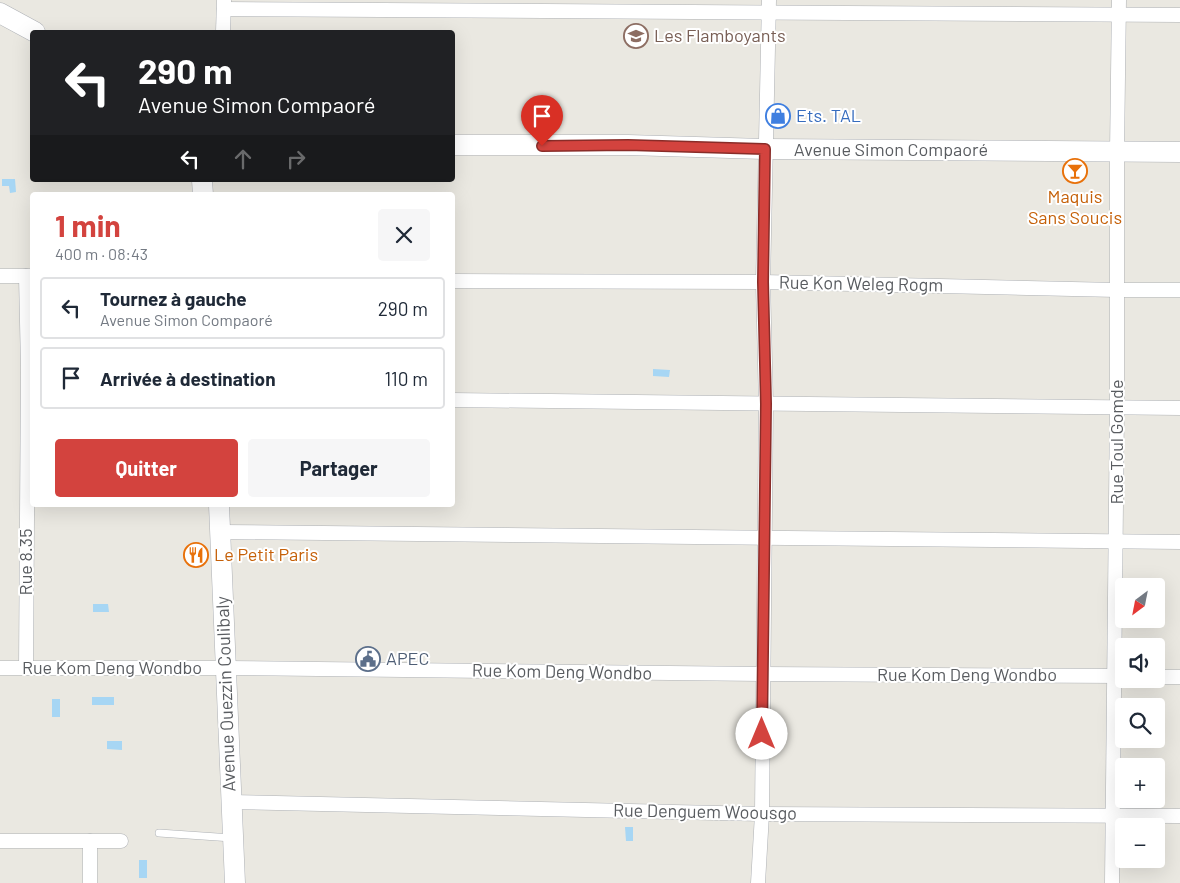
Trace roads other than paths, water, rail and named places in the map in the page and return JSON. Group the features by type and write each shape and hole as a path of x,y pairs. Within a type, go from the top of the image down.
{"street":[{"path":"223,30 224,5 1119,7 1180,15"},
{"path":"758,883 762,814 766,404 763,282 769,6"},
{"name":"Rue Toul Gomde","path":"1118,638 1116,541 1119,7"},
{"path":"0,13 30,30"},
{"name":"Avenue Simon Compaoré","path":"455,145 628,145 765,149 1180,152"},
{"path":"0,276 29,276"},
{"name":"Rue 8.35","path":"26,668 29,276"},
{"name":"Rue Kon Weleg Rogm","path":"455,281 763,282 1180,290"},
{"path":"455,400 1180,408"},
{"name":"Avenue Ouezzin Coulibaly","path":"219,507 230,802 235,883"},
{"path":"220,532 1180,542"},
{"name":"Rue Kom Deng Wondbo","path":"0,668 226,668 1115,676"},
{"path":"1165,676 1180,677"},
{"name":"Rue Toul Gomde","path":"1112,883 1118,688"},
{"name":"Rue Denguem Woousgo","path":"230,802 762,814 1180,816"},
{"path":"0,841 121,841"},
{"path":"90,841 90,883"}],"lane":[{"path":"159,833 232,838"}],"water":[{"path":"2,179 15,179 16,192 10,193 9,186 2,186"},
{"path":"653,369 670,370 669,377 653,376"},
{"path":"93,604 108,604 109,612 93,612"},
{"path":"92,697 114,697 114,705 92,705"},
{"path":"52,699 60,699 60,717 52,717"},
{"path":"107,741 122,741 122,750 107,749"},
{"path":"625,827 633,827 633,841 626,841"},
{"path":"139,860 147,860 147,878 139,878"}],"place":[{"name":"Les Flamboyants","path":"636,36"},
{"name":"Ets. TAL","path":"778,116"},
{"name":"Maquis Sans Soucis","path":"1075,171"},
{"name":"Le Petit Paris","path":"196,555"},
{"name":"APEC","path":"368,659"}]}
